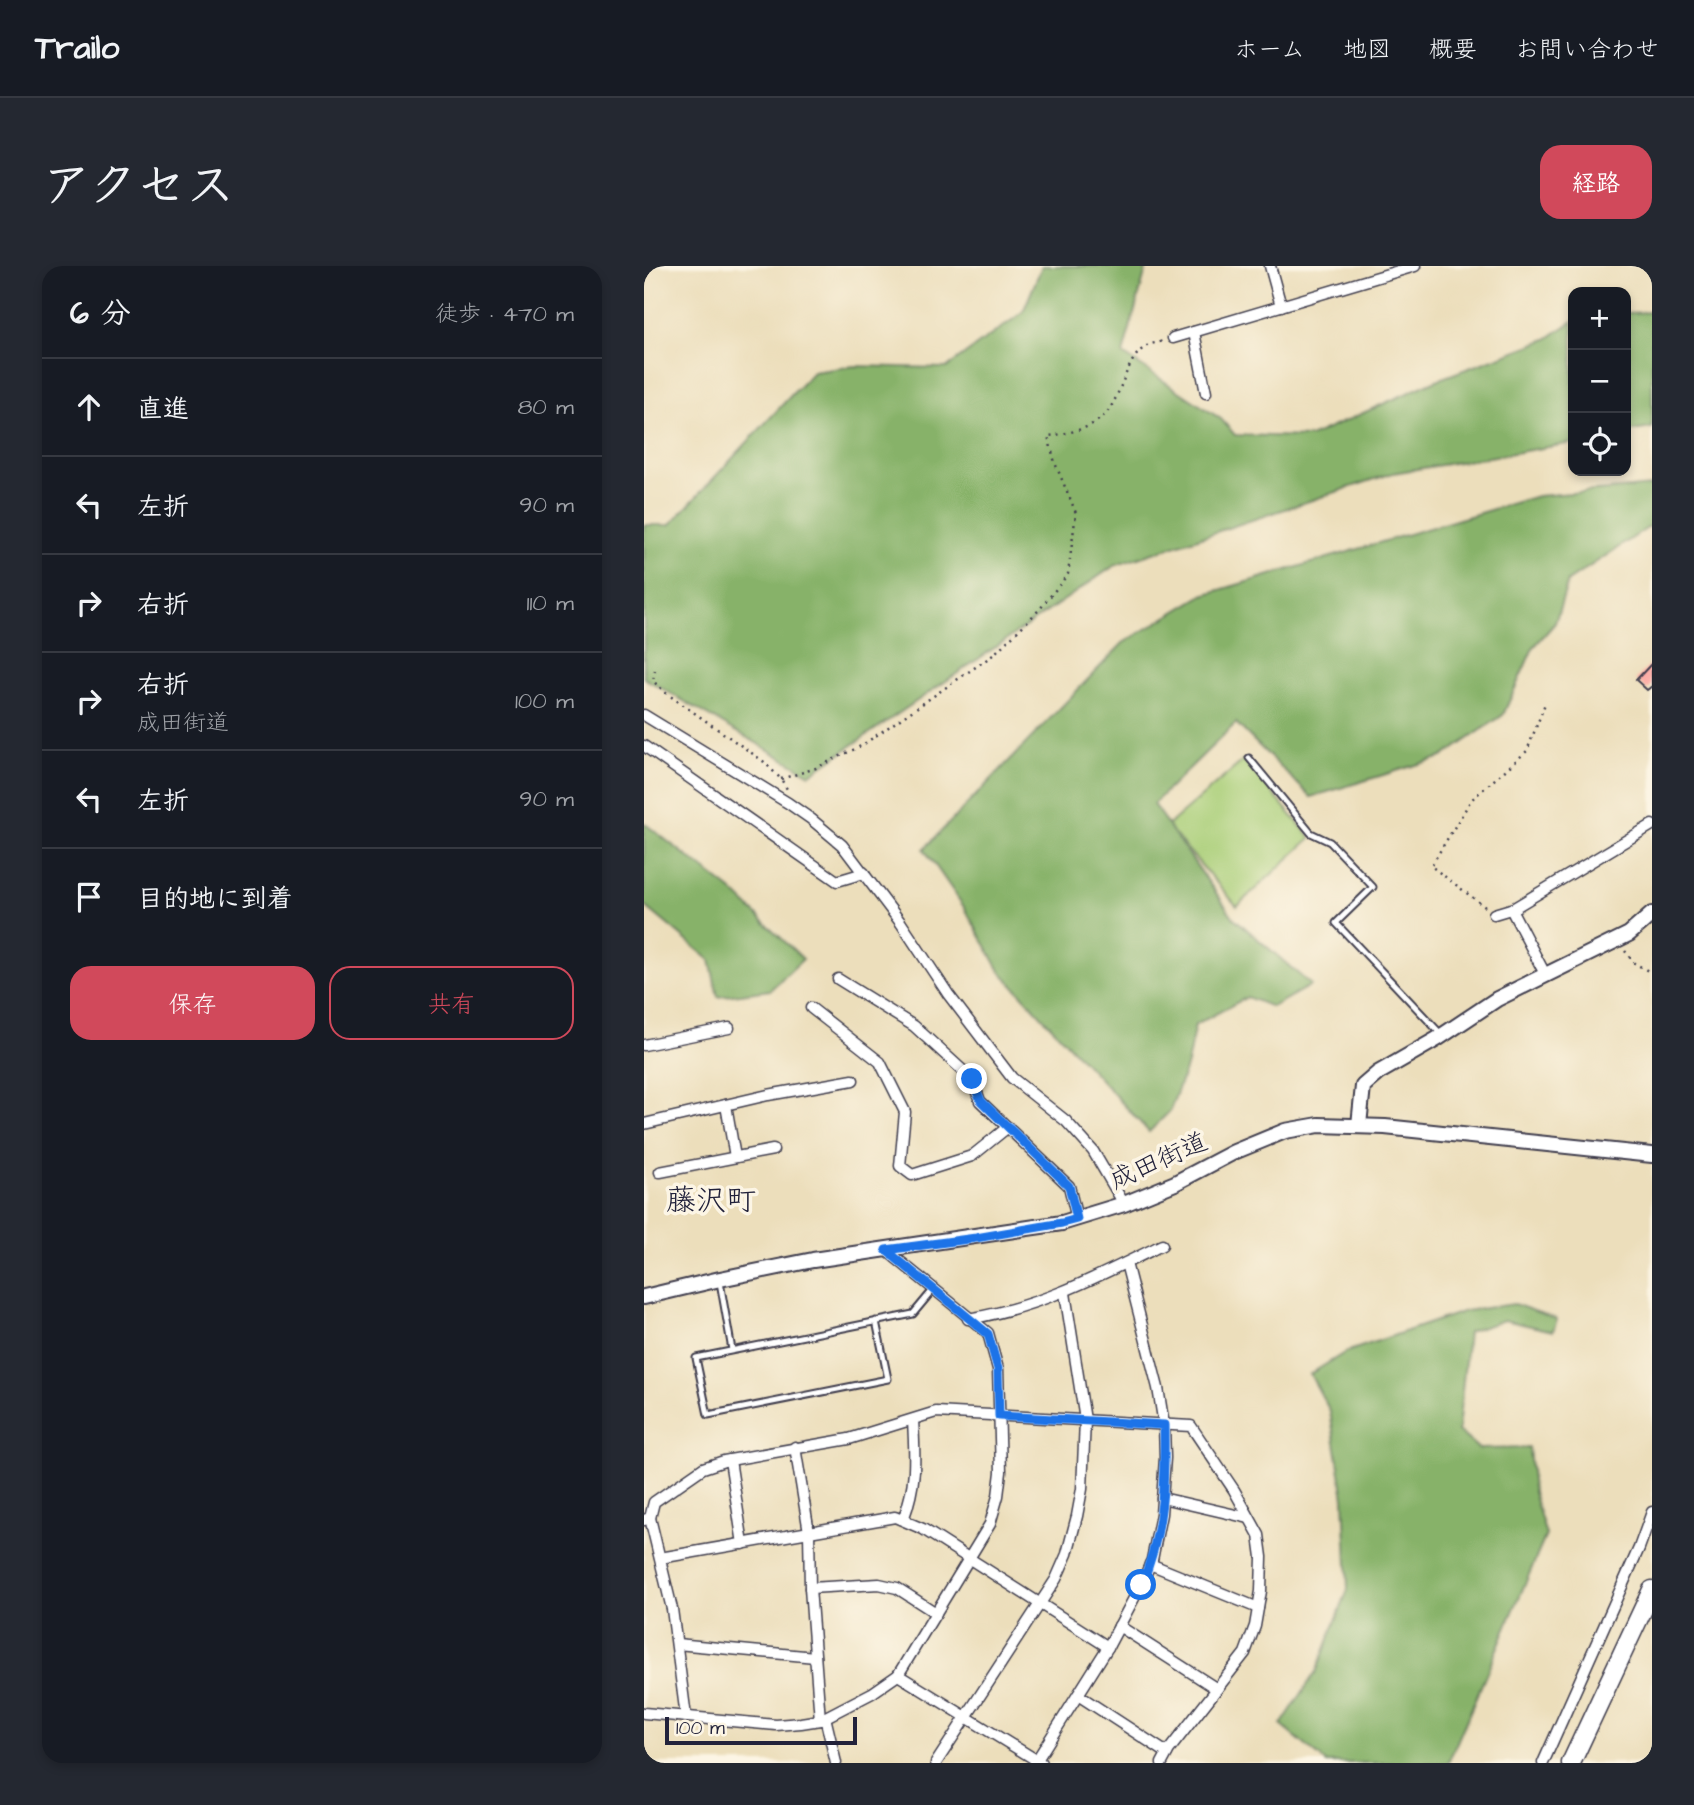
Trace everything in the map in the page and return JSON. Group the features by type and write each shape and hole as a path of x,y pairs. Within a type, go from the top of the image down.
{"highway":[{"path":"1571,1763 1652,1590"}],"street":[{"path":"1270,266 1280,306"},
{"path":"1172,338 1415,266"},
{"path":"1194,332 1206,393"},
{"path":"644,715 811,819 842,845 1012,1079 1066,1121 1093,1151 1124,1204"},
{"path":"644,746 837,881 864,873"},
{"path":"1494,914 1511,909 1652,825"},
{"path":"1511,909 1545,974"},
{"path":"1359,1125 1363,1086 1378,1073 1497,999 1629,934 1652,914"},
{"path":"838,979 914,1026 972,1079 981,1101 1069,1186 1077,1219"},
{"path":"811,1008 880,1062 905,1112 900,1166 912,1175 972,1156 1008,1127"},
{"path":"644,1045 729,1028"},
{"path":"644,1124 768,1095 853,1080"},
{"path":"726,1105 735,1157"},
{"name":"成田街道","path":"644,1297 813,1260 976,1238 1062,1223 1124,1204 1175,1183 1234,1152 1285,1131 1319,1125 1359,1125 1652,1155"},
{"path":"660,1172 773,1150"},
{"path":"968,1318 993,1314 1065,1293 1162,1245"},
{"path":"644,1713 776,1725 822,1718 873,1693 898,1675 990,1524 1001,1472 998,1369 988,1334 886,1250"},
{"path":"898,1675 1038,1762 1108,1647 1150,1564 1162,1498 1164,1425 1158,1388 1126,1263"},
{"path":"936,1763 1056,1579 1067,1554 1082,1489 1085,1420 1065,1293"},
{"path":"686,1717 672,1609 647,1519 654,1502 703,1468 730,1460 849,1438 936,1412 1191,1426 1234,1490 1259,1535 1262,1557 1258,1608 1255,1626 1245,1653 1165,1758 1078,1695"},
{"path":"904,1520 912,1495 915,1468 913,1420"},
{"path":"795,1447 809,1532 810,1588 822,1718 836,1763"},
{"path":"730,1460 743,1544"},
{"path":"1162,1498 1249,1518"},
{"path":"1543,1763 1639,1548 1652,1512"},
{"path":"660,1558 895,1517 923,1529 1108,1647"},
{"path":"1150,1564 1258,1608"},
{"path":"810,1588 879,1584 897,1588 936,1614"},
{"path":"1119,1626 1217,1689"},
{"path":"677,1644 815,1657"}],"lane":[{"path":"1249,758 1311,833 1330,842 1373,887 1336,923 1442,1035"},
{"path":"720,1279 732,1350"},
{"path":"877,1321 888,1379 708,1415 696,1358 732,1350 877,1321 913,1314 933,1290"}],"path":[{"path":"655,670 653,681 666,693 763,761 781,779 816,768 861,746 993,655 1040,610 1068,574 1076,513 1055,463 1048,436 1070,433 1101,419 1115,399 1131,363 1145,346 1172,338"},
{"path":"1494,914 1431,866 1471,800 1527,751 1546,701"},
{"path":"1617,940 1633,962 1652,972"}],"green space":[{"path":"1042,266 1147,266 1123,354 1221,419 1235,435 1310,437 1434,381 1547,339 1568,324 1568,444 1393,473 1114,566 810,774 644,678 644,525 670,525 813,372 854,366 946,368 1023,312"},
{"path":"1652,312 1652,428 1631,431 1631,350 1631,313"},
{"path":"1652,486 1652,525 1568,581 1555,623 1533,648 1503,715 1442,757 1311,797 1236,723 1153,804 1234,918 1311,985 1272,1007 1247,997 1195,1025 1187,1064 1170,1111 1149,1132 1000,971 964,907 924,849 1123,643 1203,595 1537,496"},
{"path":"1244,760 1311,838 1237,906 1167,826"},
{"path":"644,823 731,890 803,959 770,990 718,997 710,960 644,905"},
{"path":"1514,1304 1557,1319 1553,1331 1504,1320 1468,1332 1458,1431 1479,1449 1529,1448 1533,1492 1546,1535 1448,1763 1327,1763 1281,1725 1317,1670 1348,1589 1344,1498 1330,1411 1310,1374 1346,1352 1465,1311"}],"building":[{"path":"1652,663 1652,686 1647,690 1636,680"}],"district":[{"name":"藤沢町","path":"711,1200"}],"route":[{"path":"972,1079 981,1101 1069,1186 1077,1219 976,1238 886,1250 988,1334 998,1369 999,1416 1164,1425 1165,1458 1161,1514 1152,1560 1141,1585"}]}
